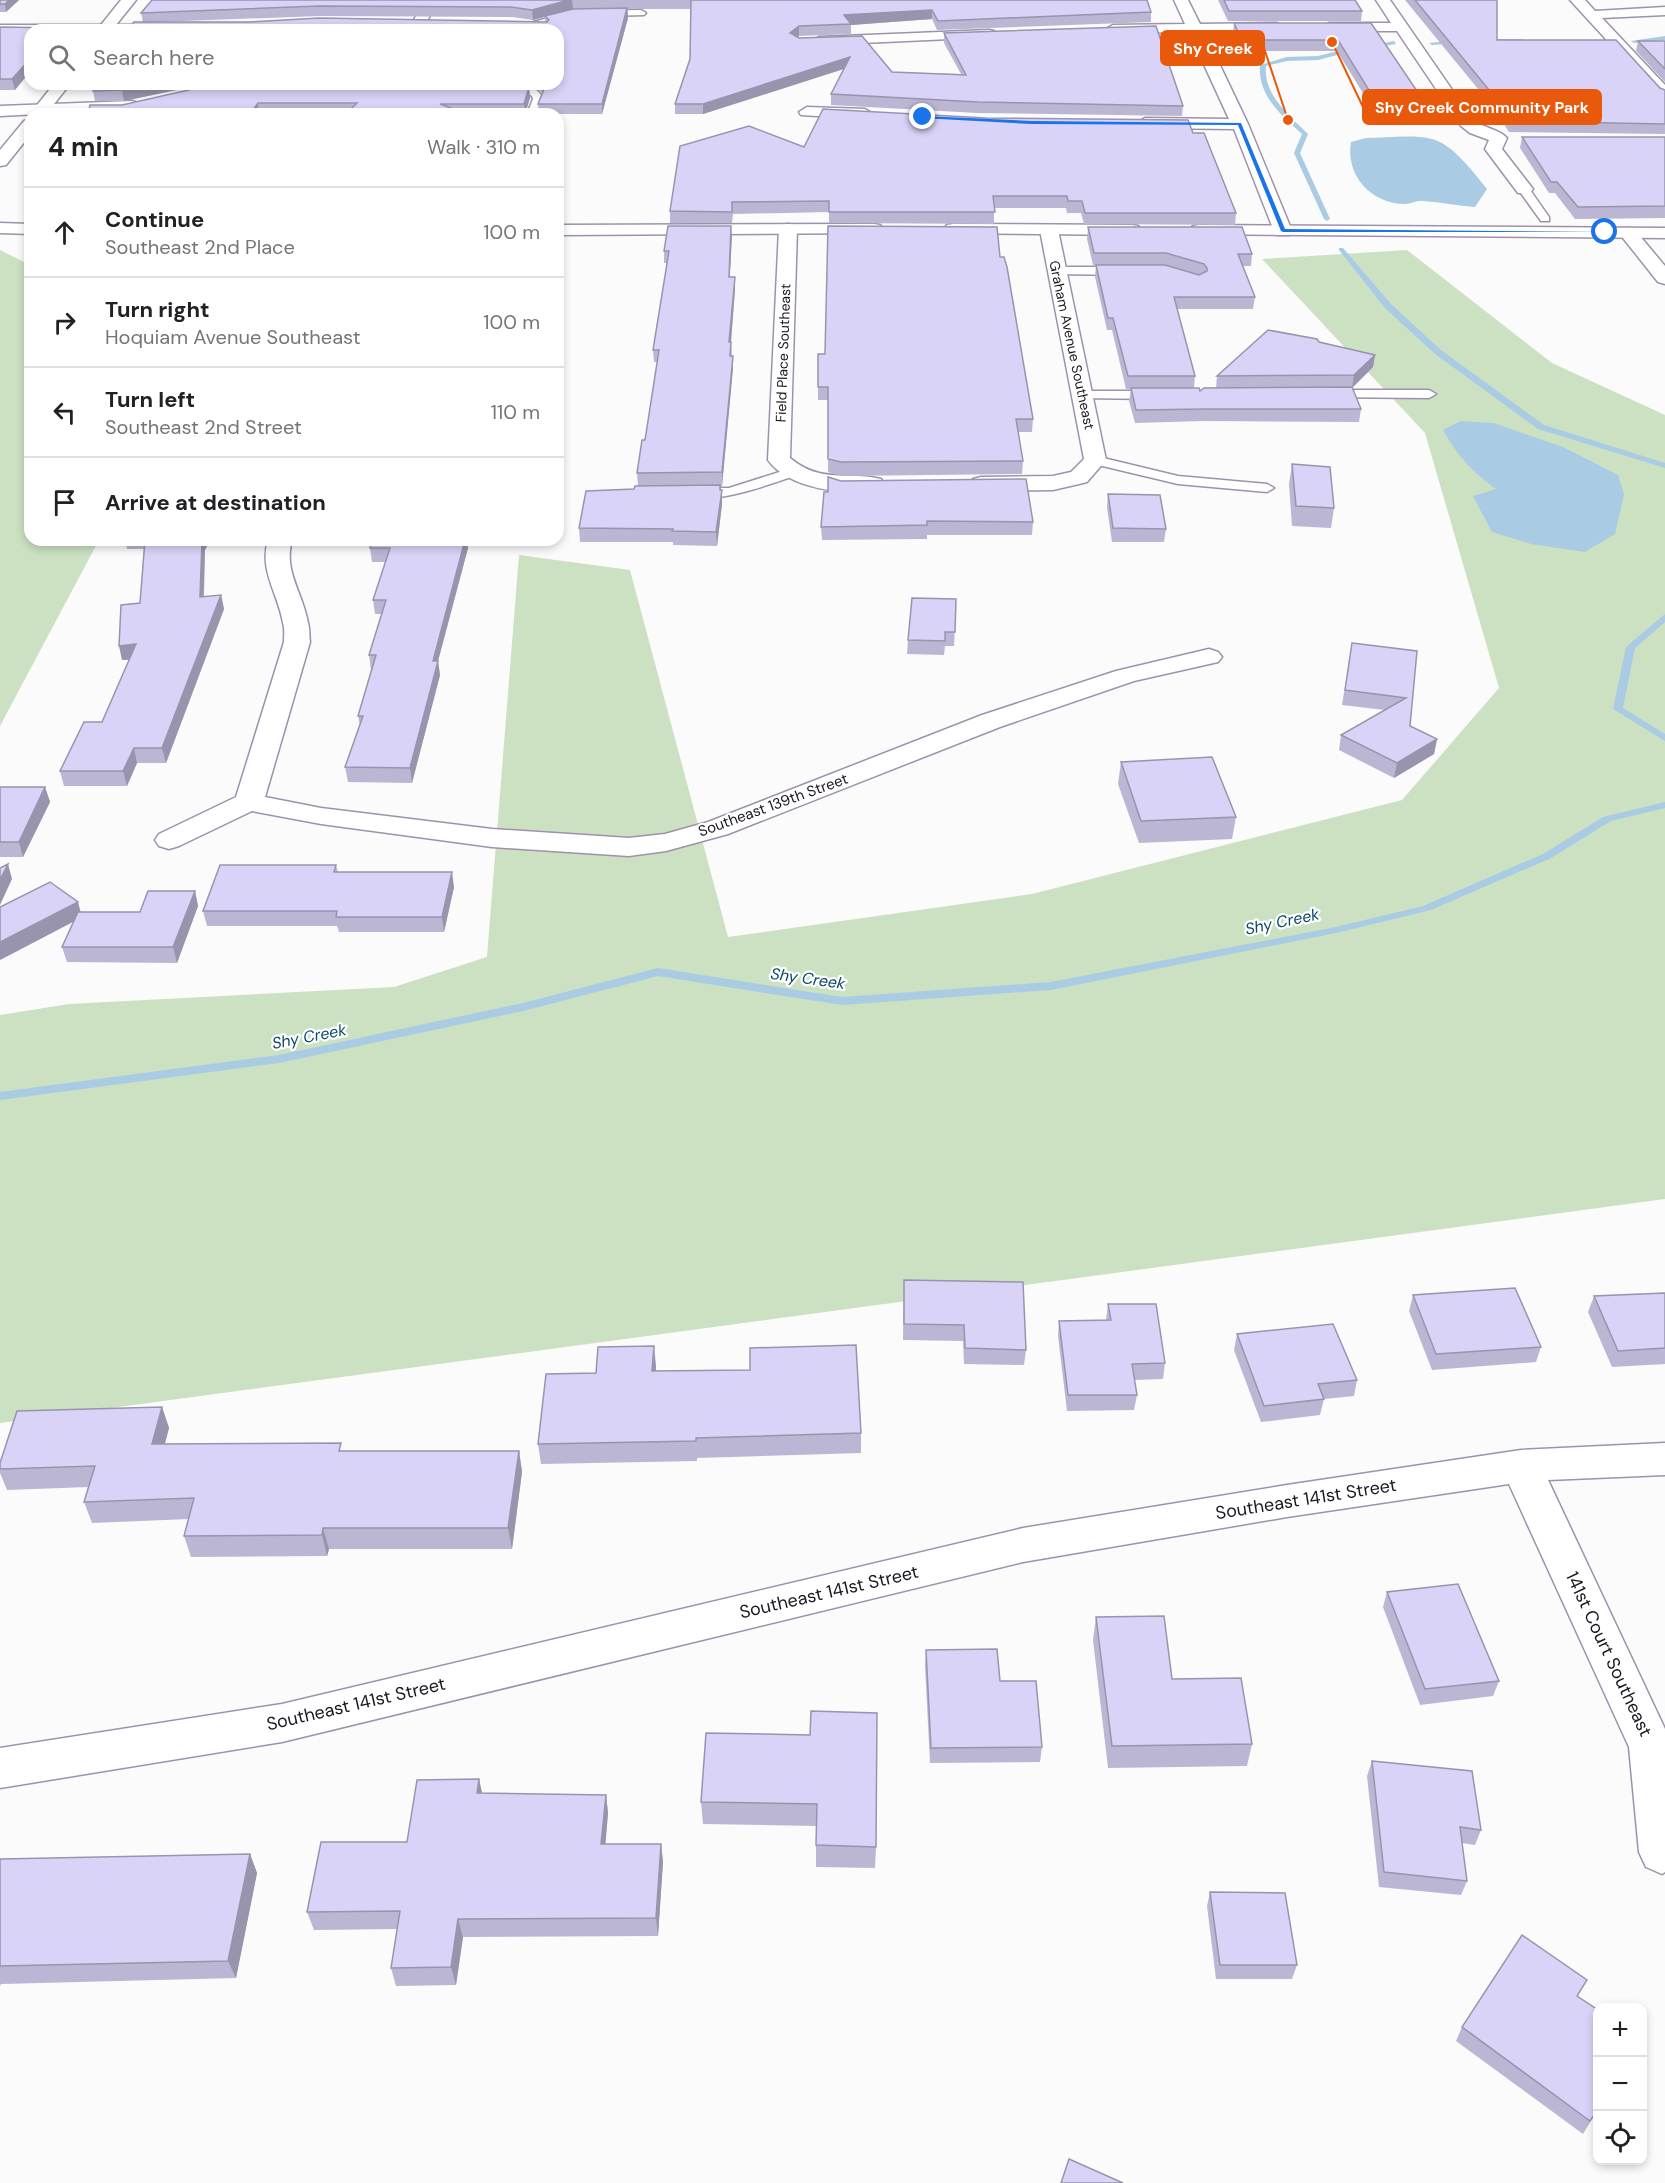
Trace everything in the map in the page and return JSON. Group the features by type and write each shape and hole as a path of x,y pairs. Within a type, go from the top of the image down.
{"street":[{"path":"109,24 129,0"},
{"path":"421,22 431,0"},
{"path":"1181,0 1240,124 1283,231"},
{"path":"1383,0 1467,123 1476,130 1499,138 1517,140"},
{"path":"1577,0 1665,94"},
{"path":"1593,16 1605,13 1665,11"},
{"path":"1593,16 1611,19 1665,16"},
{"path":"512,23 518,24"},
{"path":"1099,29 1294,27"},
{"path":"1318,27 1402,27"},
{"path":"0,29 24,29"},
{"path":"799,42 1007,33"},
{"path":"43,108 57,90"},
{"path":"124,108 150,102"},
{"path":"0,111 24,112"},
{"path":"807,112 882,115"},
{"path":"1124,123 1240,124"},
{"path":"0,161 24,131"},
{"path":"1499,138 1493,149 1524,189"},
{"path":"0,228 24,229"},
{"name":"Field Place Southeast","path":"788,229 779,459 792,472"},
{"path":"564,230 895,229"},
{"path":"930,229 1156,230"},
{"name":"Graham Avenue Southeast","path":"1048,230 1095,460"},
{"path":"1179,230 1665,233"},
{"path":"1628,233 1665,278"},
{"path":"959,484 1053,483 1079,477 1095,460"},
{"path":"792,472 841,485 900,484"},
{"path":"170,840 249,802 297,642 296,623 279,573 275,550 277,546"},
{"name":"Southeast 139th Street","path":"249,802 321,816 492,838 628,847 666,842 718,828 991,721 1125,676 1209,657"},
{"name":"Southeast 141st Street","path":"0,1768 282,1723 1023,1545 1287,1501 1521,1466 1665,1459"},
{"name":"141st Court Southeast","path":"1521,1466 1651,1747 1662,1852"}],"lane":[{"path":"544,24 573,14 640,13"},
{"path":"529,90 536,94 538,99 534,108"},
{"path":"1524,189 1545,219"},
{"path":"1057,271 1133,271"},
{"path":"1310,394 1429,394"},
{"path":"1082,395 1166,395"},
{"path":"1095,460 1178,480 1267,488"},
{"path":"684,492 729,492 792,472"}],"green space":[{"path":"0,250 24,262 24,546 96,546 0,726"},
{"path":"1407,250 1552,363 1665,415 1665,1199 0,1423 0,1015 69,1004 394,987 487,957 519,555 630,570 728,937 1032,894 1402,800 1499,688 1425,433 1262,259"}],"water":[{"path":"1416,137 1440,142 1462,160 1487,189 1475,207 1421,201 1405,204 1393,203 1382,199 1363,186 1352,166 1351,142 1366,138"},
{"path":"1461,421 1494,423 1563,447 1618,475 1624,495 1615,534 1585,552 1531,544 1492,532 1473,496 1496,489 1466,462 1443,430"}],"building":[{"path":"0,0 9,0 5,4 0,4"},
{"path":"152,0 569,0 532,10 511,7 318,6 141,13"},
{"path":"691,0 1147,0 1151,12 938,21 932,10 844,15 851,24 799,26 790,33 799,38 862,36 892,72 966,75 944,33 1156,26 1183,106 978,102 831,94 850,57 703,104 675,104 690,59"},
{"path":"1224,0 1355,0 1362,11 1229,11"},
{"path":"1415,0 1497,0 1497,40 1616,40 1660,88 1665,90 1665,124 1511,121 1494,96"},
{"path":"627,8 602,104 538,104 544,90 564,90 564,24 132,24 134,22 249,22 319,18 547,22 549,20 545,16 573,9"},
{"path":"1234,23 1371,23 1417,91 1414,91 1425,108 1380,108 1338,40 1248,40 1245,34 1239,34"},
{"path":"0,27 24,27 24,66 12,79 0,79"},
{"path":"1638,41 1665,41 1665,69"},
{"path":"189,90 528,90 524,104 440,104 451,108 352,108 357,103 258,103 254,108 89,108 90,105 122,105"},
{"path":"823,109 986,118 1188,120 1193,133 1204,133 1236,213 1085,213 1082,201 1068,201 1067,196 993,196 995,212 829,212 829,201 732,202 732,212 670,211 680,146 749,126 804,147"},
{"path":"1522,137 1665,137 1665,206 1578,207 1557,182 1551,182"},
{"path":"668,226 731,226 729,277 735,277 729,342 731,342 730,356 733,356 722,472 637,473 642,440 645,440 659,350 653,350 669,251 664,251"},
{"path":"828,226 997,227 1000,257 1004,257 1007,267 1033,419 1016,419 1023,461 841,462 828,459 828,387 818,387 818,354 825,354"},
{"path":"1088,227 1242,227 1252,254 1238,254 1255,297 1174,297 1195,376 1128,376 1113,318 1108,318 1096,265 1165,265 1199,275 1207,271 1207,268 1204,264 1166,253 1094,253"},
{"path":"1268,330 1317,339 1319,342 1375,355 1354,375 1217,376"},
{"path":"1352,387 1361,409 1136,410 1131,388 1199,388 1200,391 1204,388"},
{"path":"1292,464 1330,467 1334,508 1296,506"},
{"path":"828,477 841,481 1026,479 1033,522 927,521 927,525 821,527 824,492 828,492"},
{"path":"720,485 720,490 722,490 716,532 579,528 586,491 634,489 635,486"},
{"path":"1108,494 1160,495 1166,529 1113,528"},
{"path":"145,546 202,546 200,597 221,595 162,748 134,748 123,771 60,771 84,722 102,722 136,644 119,646 121,605 140,603"},
{"path":"370,546 463,546 433,661 438,661 410,768 345,767 363,716 358,716 376,655 369,655 386,600 373,600 390,548 370,548"},
{"path":"912,598 956,599 955,632 945,632 945,641 908,640"},
{"path":"1352,643 1417,651 1410,726 1437,739 1397,763 1341,735 1406,698 1345,690"},
{"path":"1212,757 1236,817 1141,821 1121,762"},
{"path":"0,787 45,787 19,842 0,842"},
{"path":"8,864 0,880 0,868"},
{"path":"220,865 336,865 334,872 452,872 442,917 336,917 337,911 203,911"},
{"path":"50,882 78,902 0,942 0,907"},
{"path":"148,891 195,891 173,947 62,947 78,912 140,912"},
{"path":"904,1280 1023,1282 1026,1350 965,1348 964,1325 904,1324"},
{"path":"1515,1288 1541,1347 1436,1354 1413,1295"},
{"path":"1665,1293 1665,1348 1618,1351 1594,1296"},
{"path":"1108,1304 1156,1304 1165,1363 1132,1364 1137,1395 1068,1395 1059,1321 1111,1320"},
{"path":"1333,1324 1357,1380 1318,1384 1324,1399 1264,1406 1237,1334"},
{"path":"856,1345 861,1433 696,1438 696,1441 538,1444 546,1374 596,1373 598,1347 654,1346 652,1371 750,1370 750,1348"},
{"path":"162,1407 152,1444 341,1443 339,1451 519,1451 508,1528 323,1528 322,1535 184,1536 194,1498 84,1502 95,1466 0,1469 17,1411"},
{"path":"1458,1584 1499,1681 1425,1689 1387,1592"},
{"path":"1164,1616 1172,1679 1241,1678 1252,1744 1112,1746 1096,1617"},
{"path":"997,1649 1000,1681 1036,1681 1042,1747 931,1748 926,1650"},
{"path":"811,1711 877,1713 876,1847 816,1845 817,1804 701,1802 706,1733 810,1735"},
{"path":"1372,1761 1472,1771 1481,1830 1460,1827 1467,1881 1384,1872"},
{"path":"479,1779 477,1793 606,1795 601,1844 661,1844 656,1918 458,1919 451,1967 391,1968 400,1911 307,1912 321,1842 407,1842 417,1780"},
{"path":"250,1854 228,1961 0,1966 0,1859"},
{"path":"1210,1892 1285,1893 1297,1965 1220,1965"},
{"path":"1522,1935 1587,1980 1577,1996 1593,2007 1593,2116 1590,2121 1462,2027"},
{"path":"1069,2159 1123,2183 1061,2183"}],"waterway":[{"name":"Shy Creek","path":"1634,41 1665,38"},
{"name":"Shy Creek","path":"1483,41 1522,41"},
{"name":"Shy Creek","path":"1432,43 1456,42"},
{"name":"Shy Creek","path":"1372,46 1394,43"},
{"name":"Shy Creek","path":"1327,219 1297,153 1305,134 1275,103 1264,84 1263,65 1287,59 1318,58 1354,49"},
{"name":"Shy Creek","path":"1341,249 1388,306 1438,352 1541,427 1665,466"},
{"name":"Shy Creek","path":"1665,617 1631,647 1618,709 1665,738"},
{"name":"Shy Creek","path":"0,1096 279,1059 523,1007 658,972 842,1001 1051,986 1336,930 1427,908 1547,856 1607,819 1665,805"}],"place":[{"name":"Shy Creek Community Park","path":"1332,42"},
{"name":"Shy Creek","path":"1288,120"}],"route":[{"path":"923,117 986,122 1240,124 1283,231 1605,232"}]}
